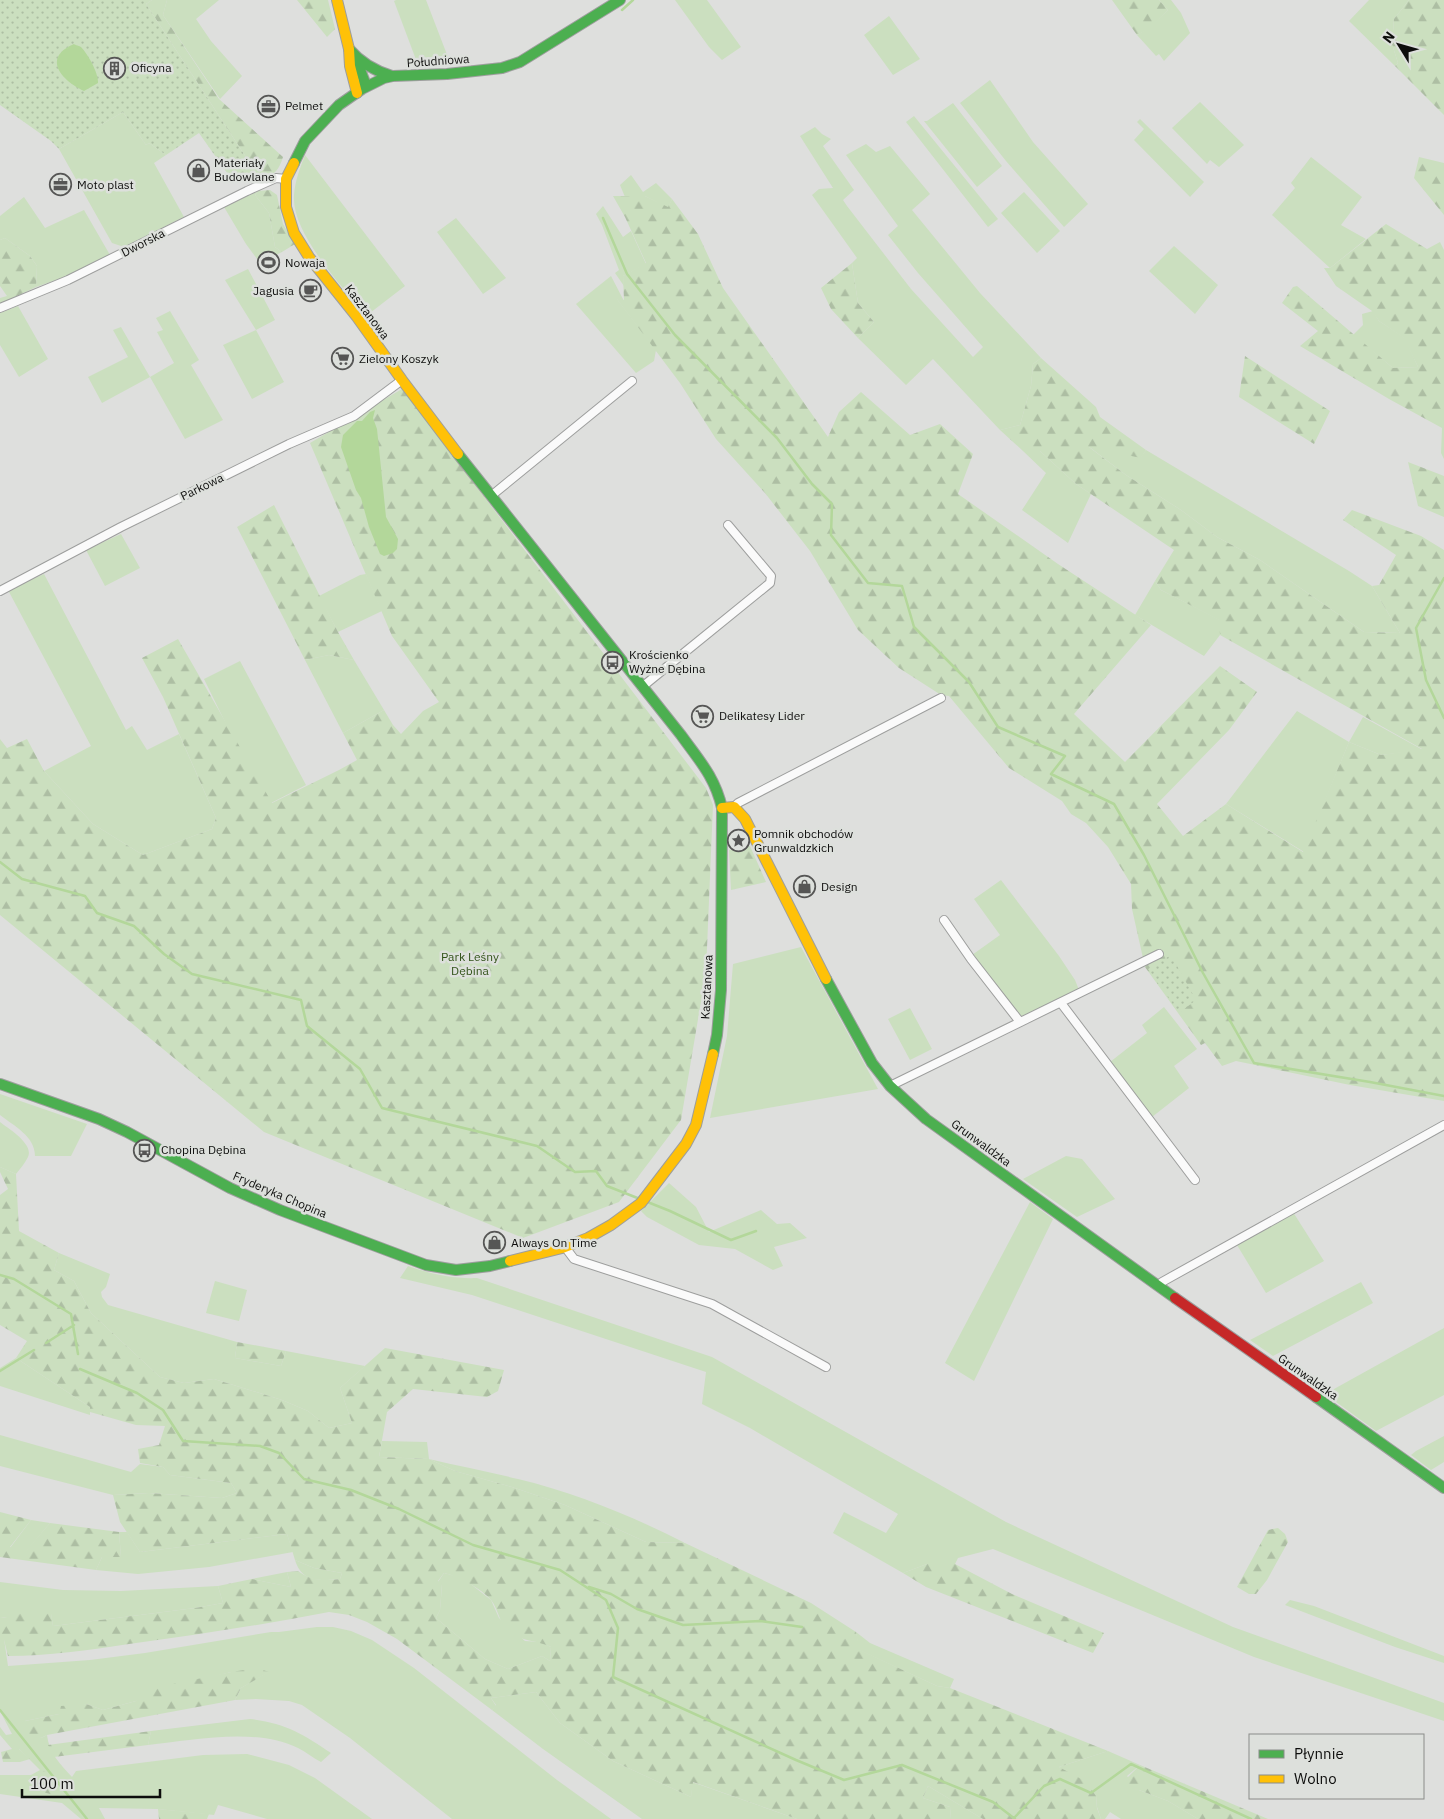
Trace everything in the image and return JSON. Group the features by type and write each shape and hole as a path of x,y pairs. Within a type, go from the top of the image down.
{"street":[{"path":"337,0 352,54 350,66 359,91"},
{"name":"Południowa","path":"286,179 305,141 339,105 378,80 393,76 447,74 502,68 520,62 620,0"},
{"path":"352,54 378,72 393,76"},
{"name":"Dworska","path":"0,308 68,280 247,191 276,178 286,179"},
{"name":"Kasztanowa","path":"286,179 286,207 294,232 309,257 357,317 402,380 491,496 707,770 718,790 722,808 721,990 717,1035 696,1125 686,1144 644,1199 611,1225 588,1238 564,1248"},
{"name":"Parkowa","path":"0,591 130,523 289,444 354,416 402,380"},
{"path":"491,496 632,381"},
{"path":"642,687 770,583 771,576 728,525"},
{"path":"722,808 734,807 738,802 941,698"},
{"name":"Grunwaldzka","path":"734,807 745,819 835,997 872,1063 904,1100 926,1118 1444,1488"},
{"path":"944,920 971,959 1020,1022"},
{"path":"890,1086 1160,954"},
{"path":"1061,1003 1195,1180"},
{"name":"Fryderyka Chopina","path":"0,1084 99,1119 127,1132 230,1188 280,1210 426,1265 456,1270 468,1269 508,1262 564,1248"},
{"path":"1159,1285 1309,1199 1444,1125"},
{"path":"564,1248 574,1259 712,1304 826,1368"}],"green space":[{"path":"0,0 152,0 146,4 257,174 232,180 199,133 166,155 149,143 146,145 123,112 59,149 51,141 0,105"},
{"path":"152,0 167,0 163,15 219,99 283,157 278,169 273,173 262,178 257,174 146,4"},
{"path":"167,0 219,0 196,19 211,41 242,76 220,99 163,15"},
{"path":"297,0 328,0 335,29 327,37"},
{"path":"426,0 451,65 418,65 394,1"},
{"path":"675,0 707,0 741,47 722,60 709,47"},
{"path":"1112,0 1159,0 1168,10 1149,29 1137,35"},
{"path":"1159,0 1171,0 1181,13 1190,33 1164,61 1159,54 1156,56 1137,35 1149,28 1168,10"},
{"path":"1369,0 1409,0 1394,19 1392,44 1398,63 1395,66 1349,21"},
{"path":"1409,0 1444,0 1444,115 1395,66 1398,63 1392,44 1394,19"},
{"path":"889,16 920,59 893,75 864,35"},
{"path":"990,80 1033,142 1088,204 1064,227 1006,161 960,103"},
{"path":"1200,102 1244,145 1219,167 1210,160 1207,164 1172,128"},
{"path":"953,103 1002,166 977,187 924,121 927,121"},
{"path":"123,112 146,145 149,143 166,155 154,163 184,217 128,245 121,246 112,243 59,149"},
{"path":"914,116 998,219 988,227 906,122"},
{"path":"1140,119 1204,182 1190,197 1134,140 1144,129 1137,122"},
{"path":"815,127 831,139 823,146 854,190 843,200 847,206 911,289 973,357 983,347 918,273 888,235 898,226 846,155 866,144 876,152 890,146 930,194 912,210 980,293 1041,358 1033,364 1031,386 1020,425 1000,430 933,359 906,385 858,338 874,322 858,303 852,263 857,258 812,195 819,189 833,188 800,136"},
{"path":"305,155 405,286 366,316 320,259 301,226 295,210 294,195"},
{"path":"1311,157 1362,197 1341,225 1366,239 1330,268 1272,215 1295,188 1291,183"},
{"path":"1419,157 1444,163 1444,215 1414,178"},
{"path":"631,175 643,192 656,183 672,199 668,208 645,196 625,197 620,185"},
{"path":"270,190 277,195 283,224 295,244 282,252 275,247 269,213 255,195 258,191"},
{"path":"258,191 255,195 269,213 275,247 282,252 260,263 246,244 224,207"},
{"path":"1024,192 1060,231 1037,253 1001,213"},
{"path":"613,196 645,196 668,207 672,199 698,234 723,288 828,437 839,412 861,392 910,435 940,424 973,454 958,494 1058,564 1151,625 1074,714 1125,762 1220,666 1257,692 1229,730 1157,804 1183,836 1226,804 1303,852 1349,742 1381,755 1422,749 1220,635 1219,620 1161,590 1155,581 1174,550 1076,484 1040,451 1023,451 1000,430 1020,425 1031,386 1033,364 1041,358 1096,407 1100,417 1146,450 1141,458 1089,447 1126,475 1181,510 1217,537 1260,560 1364,632 1400,633 1372,586 1379,585 1396,555 1343,520 1352,510 1421,536 1444,550 1444,1101 1350,1085 1236,1061 1222,1066 1205,1043 1201,1045 1145,967 1132,909 1131,884 1108,847 1086,823 1071,814 1062,801 1009,768 949,696 941,695 899,668 858,630 810,551 765,493 716,439 680,383 616,298 624,300 623,276 646,263"},
{"path":"24,197 45,228 84,210 110,255 73,274 36,287 37,266 30,256 5,238 0,240 0,216"},
{"path":"603,206 623,237 631,231 646,264 623,276 624,286 615,273 619,270 596,214"},
{"path":"456,218 506,278 483,294 437,232"},
{"path":"1386,224 1427,249 1440,242 1444,250 1444,459 1441,453 1442,428 1300,346 1318,331 1282,303 1293,287 1297,286 1393,368 1418,367 1404,338 1379,321 1372,311 1336,286 1324,268 1330,268"},
{"path":"5,238 30,256 37,266 36,287 0,304 0,298 7,296 0,286 0,240"},
{"path":"1174,246 1218,285 1195,314 1149,271"},
{"path":"852,263 858,303 874,322 858,338 831,309 821,288"},
{"path":"248,269 275,320 256,330 225,280"},
{"path":"611,276 624,301 617,299 656,350 654,361 636,373 576,304"},
{"path":"18,306 48,359 19,377 0,345 0,313"},
{"path":"170,311 199,360 191,365 223,420 185,439 150,377 174,363 157,332 163,330 156,318"},
{"path":"1373,311 1379,321 1405,338 1418,367 1393,368 1353,335 1363,325 1362,314"},
{"path":"121,327 150,377 102,403 88,377 128,357 113,330"},
{"path":"256,330 284,382 252,399 223,345"},
{"path":"1245,356 1330,411 1314,444 1239,397"},
{"name":"Park Leśny Dębina","path":"402,389 706,788 713,805 706,972 681,1120 619,1202 523,1238 264,1132 0,915 0,739 7,748 27,739 44,771 93,824 143,855 212,829 216,818 163,697 142,658 178,639 272,803 357,760 343,733 384,710 401,734 423,711 439,702 392,636 310,443"},
{"path":"1088,446 1141,457 1146,450 1349,571 1372,586 1400,633 1364,632 1260,560 1217,537 1181,510 1126,475"},
{"path":"1023,451 1040,451 1076,484 1091,494 1068,543 1022,510 1046,473"},
{"path":"1408,462 1444,476 1444,517 1418,506"},
{"path":"274,505 354,660 329,655 305,660 237,527"},
{"path":"121,534 140,568 105,586 86,550"},
{"path":"44,574 126,730 132,726 147,750 179,734 216,818 212,829 143,855 93,824 44,771 91,746 8,590"},
{"path":"366,574 382,611 338,632 319,596 360,575"},
{"path":"1155,581 1161,590 1220,620 1220,635 1204,656 1135,615"},
{"path":"329,655 354,660 384,710 343,733 305,660"},
{"path":"240,661 306,785 271,803 227,726 204,679"},
{"path":"1297,711 1349,742 1304,852 1226,804"},
{"path":"1363,717 1423,750 1381,755 1349,742"},
{"path":"750,846 766,882 731,890 729,850"},
{"path":"1001,880 1059,956 1075,980 1079,990 1020,1017 972,955 1000,935 974,899"},
{"path":"801,947 878,1089 710,1118 727,1036 733,964"},
{"path":"1171,955 1196,1000 1179,1013 1148,969"},
{"path":"1164,1007 1197,1049 1174,1066 1189,1088 1152,1117 1110,1062 1147,1033 1142,1025"},
{"path":"910,1008 932,1049 910,1060 888,1019"},
{"path":"0,1094 87,1124 71,1156 35,1156 32,1143 28,1137 0,1115"},
{"path":"0,1122 20,1137 29,1152 24,1164 16,1174 0,1167"},
{"path":"1066,1156 1082,1159 1115,1199 1077,1217 1023,1179"},
{"path":"0,1167 16,1174 19,1231 59,1253 54,1270 74,1281 91,1313 160,1377 184,1383 214,1379 282,1400 308,1411 329,1428 352,1423 340,1388 385,1348 504,1370 498,1391 487,1397 413,1389 387,1412 379,1457 429,1459 455,1471 512,1487 565,1505 646,1542 685,1543 811,1603 856,1632 860,1650 937,1686 950,1688 1108,1751 1059,1767 1085,1781 1096,1796 1097,1808 1101,1819 983,1819 928,1786 923,1798 950,1807 951,1819 797,1819 693,1782 691,1797 613,1761 560,1723 536,1692 491,1698 496,1706 492,1710 397,1639 367,1622 349,1615 329,1612 229,1630 99,1648 53,1654 8,1656 4,1640 0,1640 0,1618 23,1611 51,1613 53,1626 223,1603 218,1586 252,1579 291,1587 287,1572 298,1571 308,1577 323,1580 340,1579 342,1573 314,1568 295,1560 287,1534 140,1552 120,1522 113,1495 149,1493 222,1498 237,1493 231,1483 170,1475 163,1467 140,1463 138,1449 159,1445 165,1426 136,1425 90,1412 90,1407 16,1358 27,1341 0,1325 0,1195 8,1189 0,1172","holes":["444,1573 456,1577 487,1596 494,1604 504,1626 511,1633 520,1638 551,1647 550,1661 542,1656 508,1669 485,1659 436,1618 440,1610 442,1584 438,1581"]},
{"path":"669,1183 696,1207 709,1232 761,1210 777,1224 790,1223 807,1238 774,1247 783,1266 773,1270 735,1249 699,1245 647,1217 641,1211"},
{"path":"1030,1202 1053,1219 974,1381 945,1363"},
{"path":"1293,1212 1324,1261 1266,1293 1237,1245"},
{"path":"59,1253 110,1274 106,1287 101,1292 108,1305 237,1342 235,1358 281,1366 286,1351 365,1366 340,1388 352,1423 329,1428 308,1411 282,1400 214,1379 184,1383 160,1377 91,1313 74,1281 54,1270"},
{"path":"408,1266 459,1278 477,1278 712,1357 1006,1522 1233,1627 1444,1703 1444,1721 1254,1657 993,1549 958,1558 955,1564 927,1564 903,1573 833,1533 844,1512 886,1533 898,1514 750,1428 702,1404 706,1372 472,1295 400,1278"},
{"path":"215,1281 247,1290 239,1321 206,1313"},
{"path":"1361,1282 1373,1303 1273,1356 1250,1340"},
{"path":"1444,1328 1444,1395 1376,1431 1325,1394"},
{"path":"237,1342 286,1351 281,1366 235,1358"},
{"path":"16,1358 90,1407 90,1415 0,1386 0,1368"},
{"path":"0,1435 131,1472 140,1464 163,1467 170,1475 231,1483 237,1493 222,1498 149,1493 113,1495 0,1466"},
{"path":"1444,1436 1444,1462 1431,1470 1411,1455 1416,1451"},
{"path":"382,1441 427,1442 429,1459 379,1457"},
{"path":"429,1459 518,1479 561,1491 624,1515 685,1543 646,1542 565,1505 512,1487 455,1471"},
{"path":"0,1512 31,1520 10,1547 24,1553 50,1523 119,1532 121,1557 102,1557 96,1570 0,1557"},
{"path":"31,1520 50,1523 24,1554 10,1548"},
{"path":"1278,1528 1285,1534 1288,1542 1267,1580 1256,1594 1249,1594 1237,1587 1268,1530"},
{"path":"119,1532 127,1532 140,1552 287,1534 293,1552 209,1567 138,1574 96,1570 102,1557 121,1557"},
{"path":"295,1560 314,1568 342,1573 340,1579 319,1580 307,1577 298,1568"},
{"path":"927,1564 955,1564 1012,1594 1104,1633 1093,1653 926,1587 903,1573"},
{"path":"287,1572 291,1587 252,1579"},
{"path":"444,1573 463,1578 491,1600 499,1618 525,1641 541,1642 551,1647 550,1661 542,1656 508,1669 485,1659 436,1618 440,1610 442,1585 438,1582"},
{"path":"0,1582 63,1590 121,1591 218,1586 223,1603 53,1626 51,1614 0,1618"},
{"path":"1290,1600 1314,1606 1444,1656 1444,1663 1395,1647 1285,1605"},
{"path":"333,1627 351,1631 372,1640 414,1668 557,1780 611,1819 452,1819 350,1738 302,1705 289,1701 235,1700 241,1688 268,1672 231,1672 103,1710 86,1704 59,1714 25,1721 41,1738 47,1735 53,1753 59,1763 72,1777 76,1771 203,1755 247,1754 289,1765 315,1778 372,1819 267,1819 218,1805 214,1815 158,1809 99,1808 105,1819 81,1819 62,1803 0,1794 0,1775 31,1775 40,1770 19,1749 12,1749 0,1735 0,1727 6,1735 12,1734 0,1711 0,1640 4,1639 8,1666 90,1660 271,1632"},
{"path":"856,1632 870,1643 954,1679 950,1688 937,1686 859,1650"},
{"path":"257,1668 269,1672 241,1688 235,1700 47,1735 41,1738 27,1733 25,1721 59,1714 61,1706 86,1704 103,1710 136,1701 144,1690"},
{"path":"536,1692 560,1723 613,1761 691,1797 692,1782 797,1819 642,1819 543,1749 492,1710 496,1705 491,1698"},
{"path":"250,1719 273,1723 293,1730 331,1753 321,1762 298,1748 281,1742 263,1738 244,1737 204,1738 148,1745 151,1731"},
{"path":"151,1731 148,1745 54,1757 48,1745"},
{"path":"19,1749 30,1759 20,1762 3,1762 1,1752"},
{"path":"1108,1751 1140,1765 1127,1776 1139,1790 1168,1801 1198,1819 1121,1819 1110,1812 1105,1819 1101,1819 1096,1796 1059,1767"},
{"path":"1140,1765 1268,1819 1198,1819 1168,1801 1139,1790 1128,1790 1122,1783"},
{"path":"41,1770 53,1775 64,1788 63,1797 38,1791 33,1782 42,1776"},
{"path":"928,1786 983,1819 951,1819 950,1807 923,1798"},
{"path":"158,1809 209,1814 207,1819 159,1819"}],"shaded area":[{"path":"74,44 81,47 87,54 98,79 98,83 84,91 76,87 58,69 57,62 59,56 64,50"},
{"path":"375,410 373,418 377,429 386,517 398,539 397,549 393,553 384,556 380,554 369,527 361,498 356,490 341,447 343,435 357,421 362,421 370,412"}],"waterway":[{"path":"622,10 633,0"},
{"path":"603,218 627,274 675,335 777,438 812,484 832,504 831,535 868,583 902,586 914,627 969,682 998,727 1065,756 1051,774 1114,804 1144,855 1203,973 1254,1063 1444,1096"},
{"path":"1444,578 1416,628 1426,680 1444,718"},
{"path":"0,862 22,879 85,896 97,913 134,926 164,954 192,974 301,1000 307,1026 360,1069 382,1108 537,1146 575,1172 596,1171 607,1186 640,1199"},
{"path":"645,1201 731,1240 756,1231"},
{"path":"0,1275 14,1279 71,1314 78,1354"},
{"path":"46,1343 74,1325"},
{"path":"0,1371 34,1350"},
{"path":"80,1369 137,1393 163,1410 183,1441 260,1446 279,1453 304,1479 351,1490 399,1509 473,1545 560,1570 606,1600 618,1628 613,1677 844,1780 902,1765 993,1802 1015,1819"},
{"path":"589,1587 611,1594 637,1609 683,1625 760,1621 802,1627"},
{"path":"0,1710 87,1819"},
{"path":"1014,1818 1044,1786 1060,1779 1091,1793 1131,1764 1251,1819"}],"traffic: fast":[{"path":"294,163 305,141 339,105 362,89 384,78 393,76 447,74 502,68 520,62 620,0"},
{"path":"349,49 369,66 392,76"},
{"path":"356,59 364,80 362,89"},
{"path":"458,454 681,735 706,769 715,787 722,808 721,990 717,1035 713,1054"},
{"path":"826,979 872,1063 890,1086 926,1119 1175,1298"},
{"path":"0,1084 99,1119 127,1132 230,1188 280,1210 426,1265 456,1270 490,1266 510,1261"},
{"path":"1316,1397 1444,1488"}],"traffic: slow":[{"path":"337,0 357,93"},
{"path":"294,163 286,179 286,207 294,233 309,257 357,317 458,454"},
{"path":"722,808 734,807 745,819 826,979"},
{"path":"510,1261 562,1248 588,1238 611,1225 641,1203 686,1144 696,1125 713,1054"}],"traffic: jam":[{"path":"1175,1298 1316,1397"}],"place":[{"name":"Oficyna","path":"115,68"},
{"name":"Pelmet","path":"269,106"},
{"name":"Materiały Budowlane","path":"198,170"},
{"name":"Moto plast","path":"61,185"},
{"name":"Nowaja","path":"269,263"},
{"name":"Jagusia","path":"310,291"},
{"name":"Zielony Koszyk","path":"343,359"},
{"name":"Krościenko Wyżne Dębina","path":"613,662"},
{"name":"Delikatesy Lider","path":"703,716"},
{"name":"Pomnik obchodów Grunwaldzkich","path":"738,841"},
{"name":"Design","path":"805,887"},
{"name":"Chopina Dębina","path":"145,1150"},
{"name":"Always On Time","path":"495,1243"}]}
